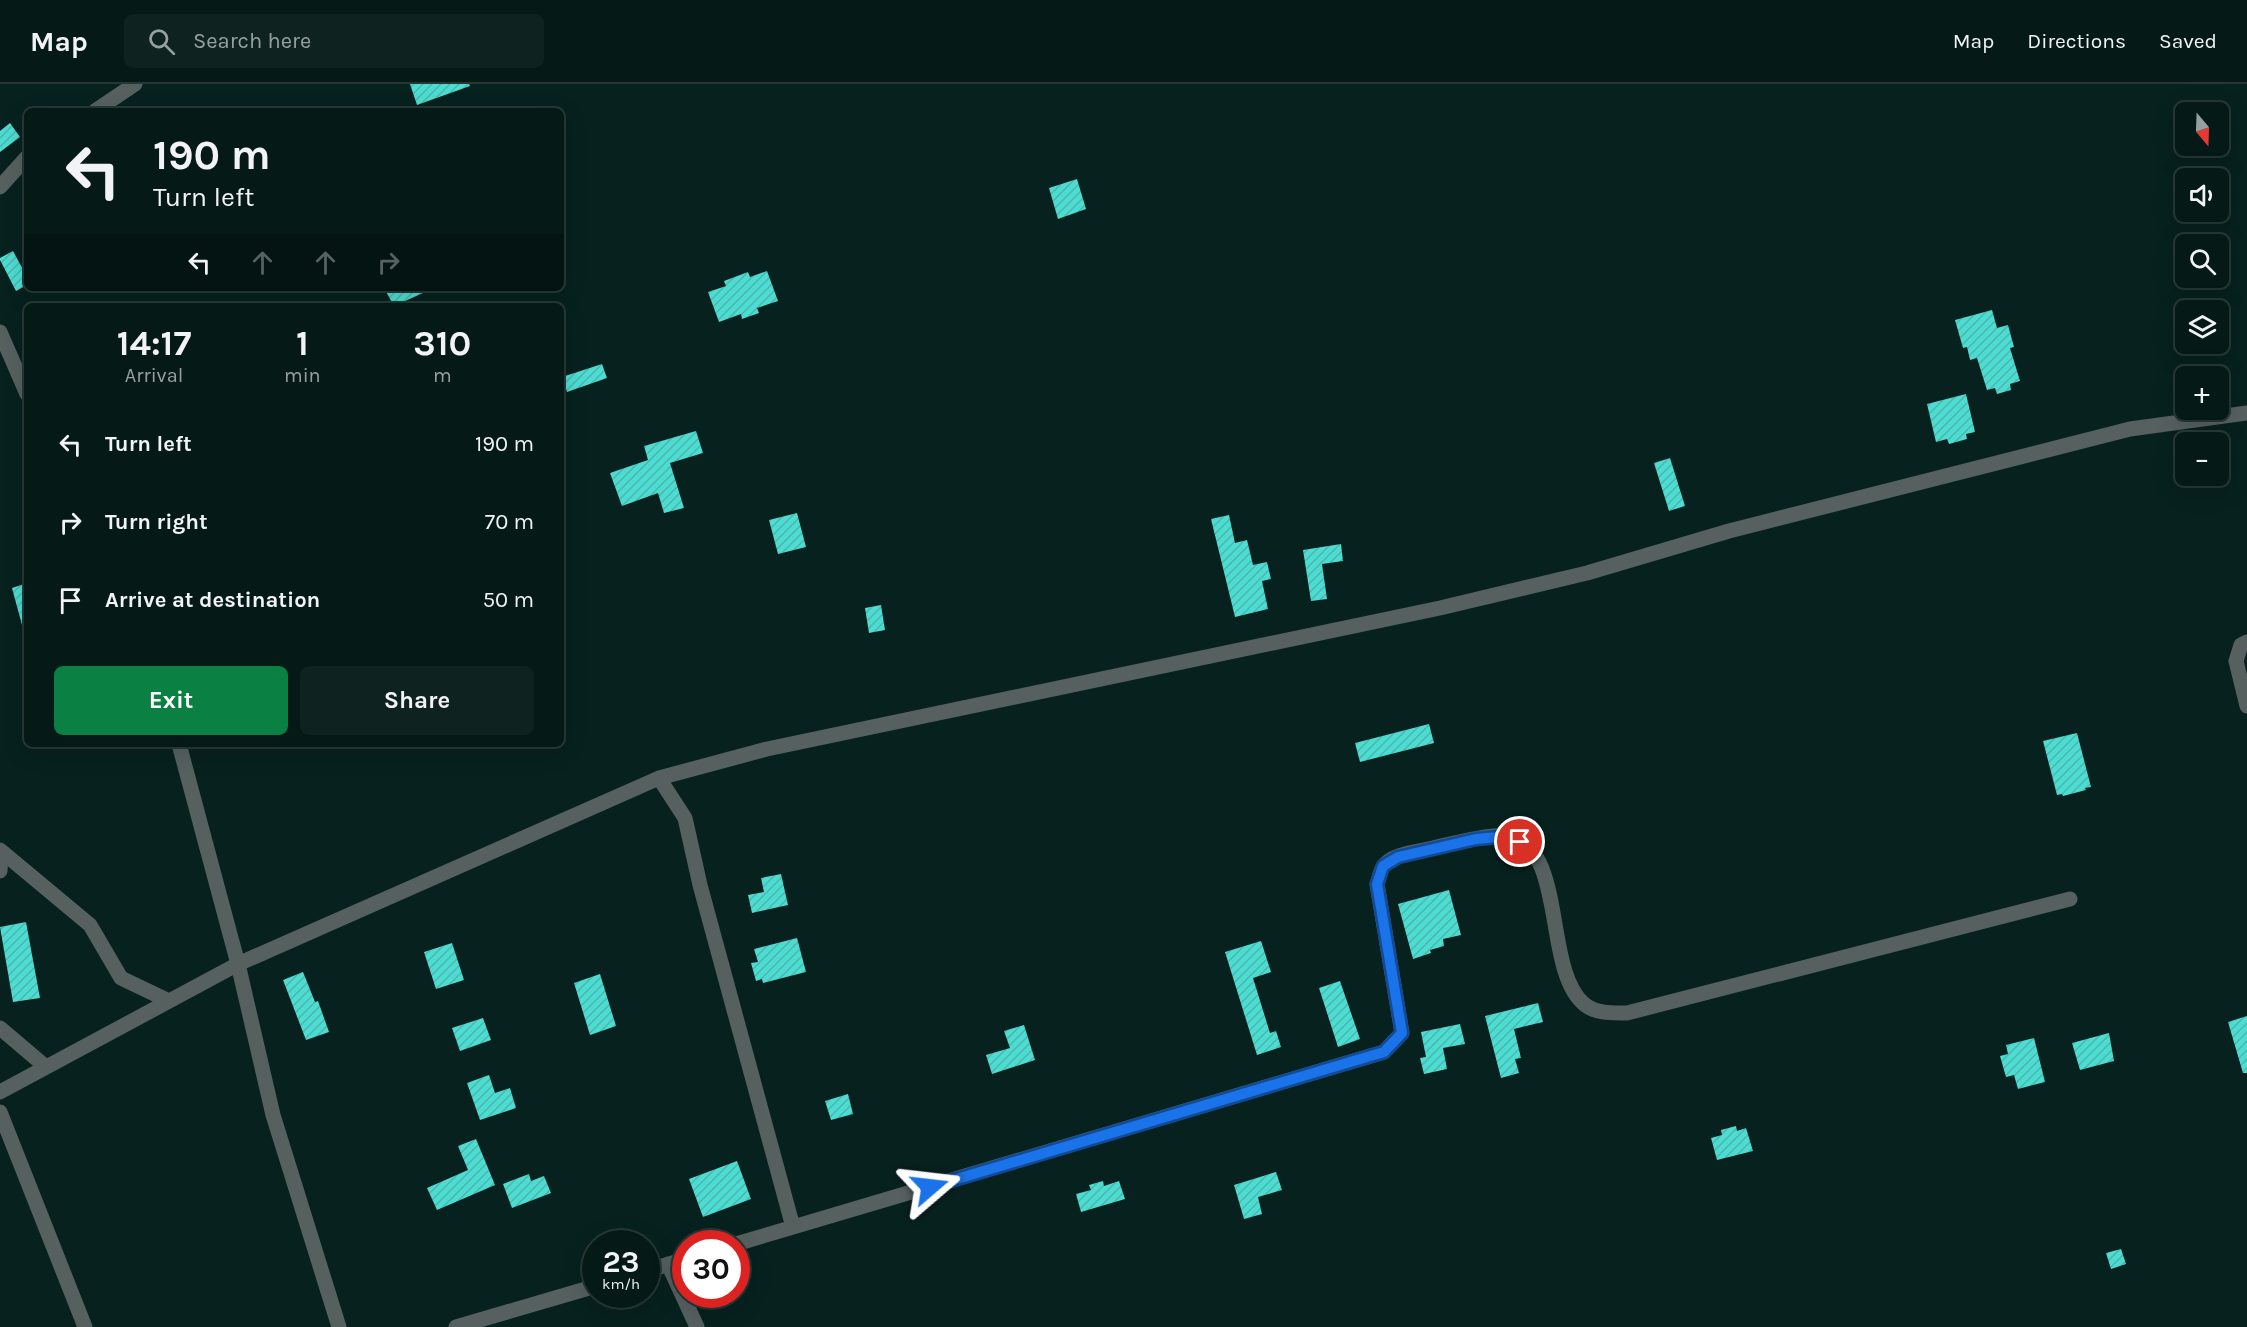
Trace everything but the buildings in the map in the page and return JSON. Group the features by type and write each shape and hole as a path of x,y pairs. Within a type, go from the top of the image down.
{"street":[{"path":"99,108 135,84"},
{"path":"0,187 24,160"},
{"path":"0,332 24,387"},
{"path":"0,1092 237,964 659,778 767,749 1428,610 1587,573 1729,531 2130,429 2247,413"},
{"path":"2247,642 2241,645 2236,661 2247,706"},
{"path":"180,747 237,964 273,1115 339,1327"},
{"path":"659,778 685,818 700,885 793,1227"},
{"path":"750,1240 1384,1052 1402,1033 1377,884 1383,866 1398,857 1476,839 1509,836 1531,847 1542,868 1571,989 1585,1005 1603,1013 1627,1013 2070,899"},
{"path":"1,851 90,924 121,978 169,1001"},
{"path":"0,872 1,851"},
{"path":"0,1029 46,1067"},
{"path":"0,1112 85,1327"},
{"path":"660,1267 672,1263"},
{"path":"668,1264 697,1327"},
{"path":"456,1327 582,1290"}],"route":[{"path":"930,1187 1384,1052 1402,1033 1377,884 1383,866 1398,857 1476,839 1509,836 1520,842"}]}
